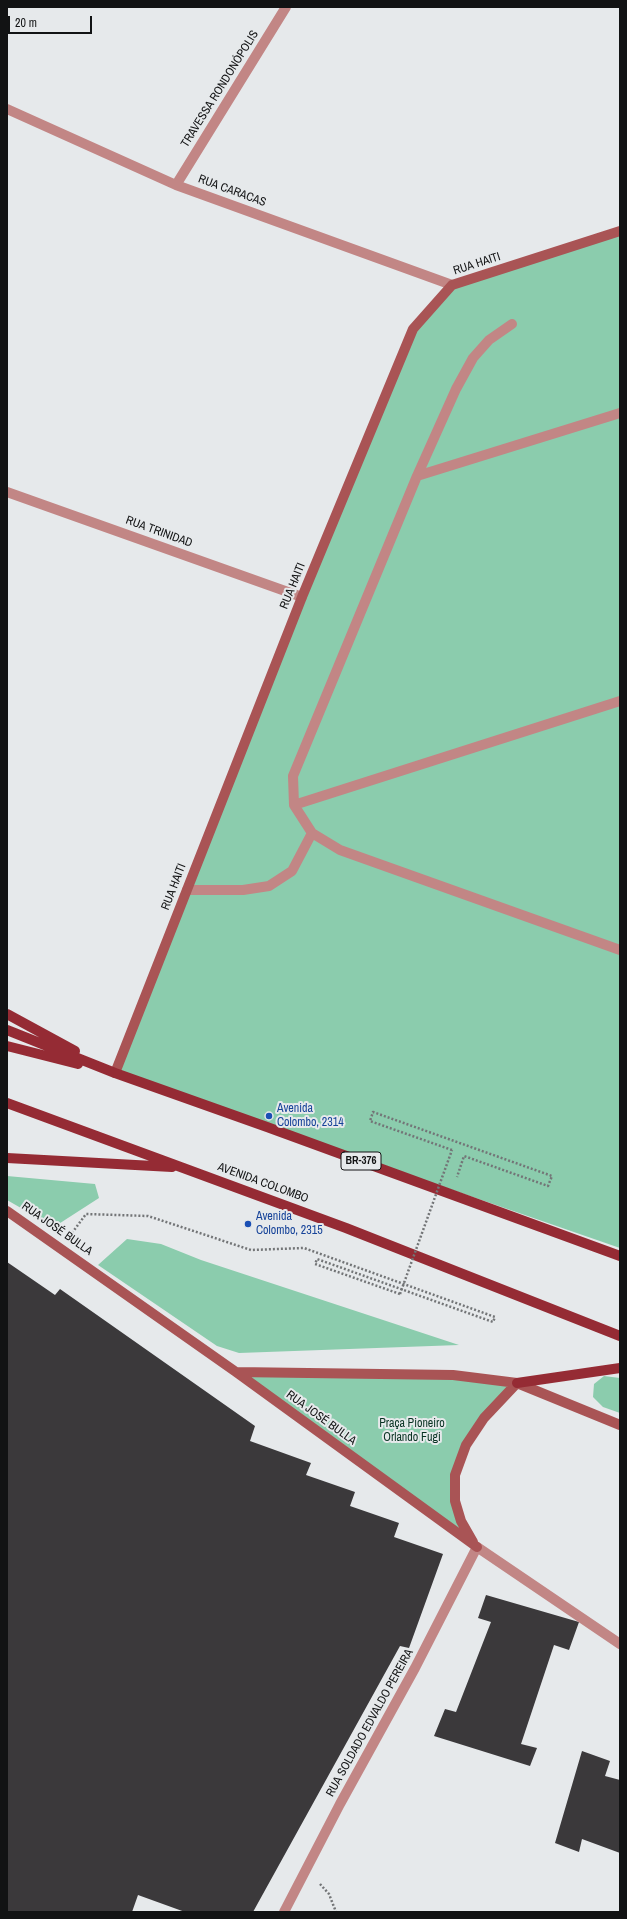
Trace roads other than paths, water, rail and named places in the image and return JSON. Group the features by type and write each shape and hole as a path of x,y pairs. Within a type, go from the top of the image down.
{"main road":[{"path":"7,1014 115,1073"},
{"path":"7,1030 115,1073"},
{"name":"BR-376","path":"7,1046 115,1073 620,1255"},
{"name":"AVENIDA COLOMBO","path":"7,1102 346,1228 620,1336"},
{"path":"7,1158 184,1168"},
{"path":"517,1383 620,1368"}],"street":[{"name":"TRAVESSA RONDONÓPOLIS","path":"176,185 286,7"},
{"name":"RUA CARACAS","path":"7,109 176,185 452,285"},
{"name":"RUA HAITI","path":"115,1073 302,597 413,329 452,285 620,231"},
{"path":"512,324 489,340 473,358 456,389 417,476 293,776 294,805 312,833 340,850 620,950"},
{"path":"417,476 620,413"},
{"name":"RUA TRINIDAD","path":"7,492 302,597"},
{"path":"294,805 620,701"},
{"path":"187,890 243,890 269,886 292,871 312,833"},
{"name":"RUA JOSÉ BULLA","path":"7,1211 236,1372 477,1547 620,1644"},
{"path":"236,1372 453,1375 517,1383 620,1426"},
{"path":"477,1547 461,1521 455,1501 455,1475 466,1445 484,1418 517,1383"},
{"name":"RUA SOLDADO EDVALDO PEREIRA","path":"284,1912 340,1804 416,1668 477,1547"}],"place":[{"name":"Avenida Colombo, 2314","path":"269,1116"},
{"name":"Avenida Colombo, 2315","path":"248,1224"}],"park label":[{"name":"Praça Pioneiro Orlando Fugi","path":"412,1431"}]}
